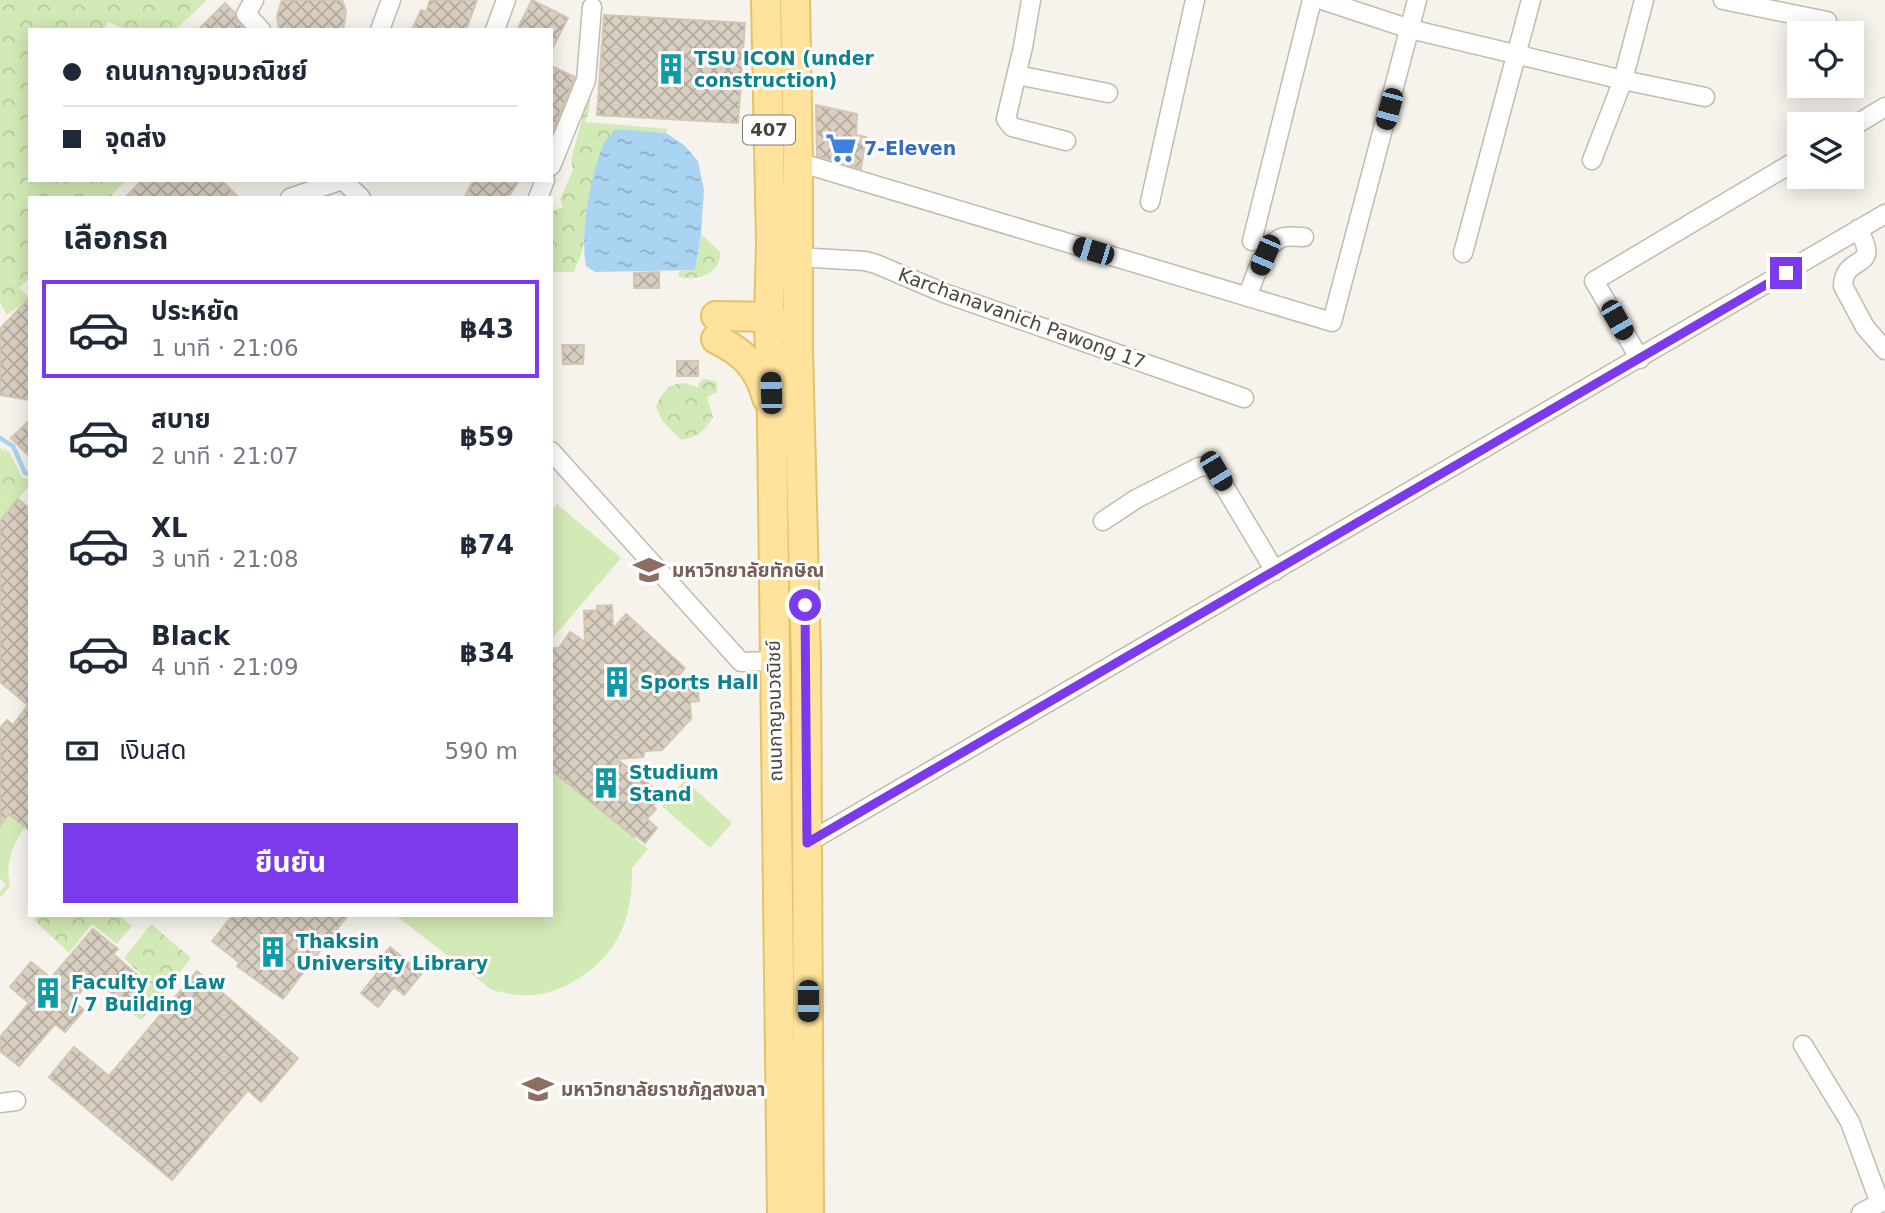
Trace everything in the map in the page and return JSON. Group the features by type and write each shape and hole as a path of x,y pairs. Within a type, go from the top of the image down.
{"main road":[{"name":"ถนนกาญจนวณิชย์","path":"766,0 771,243 784,328 806,659 808,1213"},
{"name":"ถนนกาญจนวณิชย์","path":"782,1213 772,421 784,328 797,257 795,0"},
{"path":"716,327 759,285 771,243"},
{"path":"716,327 784,328"},
{"path":"716,327 758,374 772,421"}],"street":[{"path":"254,0 247,14 259,28"},
{"path":"381,28 391,0"},
{"path":"496,28 506,0"},
{"path":"1031,0 1006,119 1009,125 1066,141"},
{"path":"1150,201 1195,0"},
{"path":"1252,241 1312,0"},
{"path":"1322,0 1410,29 1705,97"},
{"path":"798,162 1332,322 1417,0"},
{"path":"1463,253 1531,0"},
{"path":"1592,160 1623,80 1644,0"},
{"path":"1723,0 1827,21"},
{"path":"553,155 557,134 586,80 592,7"},
{"path":"1017,75 1108,93"},
{"path":"1864,120 1885,107"},
{"path":"1640,359 1594,281 1787,166"},
{"path":"295,196 336,182"},
{"path":"344,182 359,196"},
{"path":"807,843 1885,214"},
{"path":"1858,229 1868,252 1846,275 1843,286 1865,327 1885,350"},
{"path":"1247,297 1265,255 1275,242 1284,236 1304,237"},
{"name":"Karchanavanich Pawong 17","path":"797,257 876,264 944,293 1244,398"},
{"path":"553,453 741,662 774,661"},
{"path":"1104,521 1136,499 1199,467 1210,466 1216,471 1275,571"},
{"path":"1803,1045 1850,1122 1882,1202 1861,1213"}],"green space":[{"path":"0,0 207,0 177,28 123,28 108,22 104,28 28,28 28,182 124,182 111,196 28,196 28,279 19,288 28,299 7,315 0,302"},
{"path":"592,82 589,112 585,122 668,129 666,133 616,129 586,214 583,249 574,272 553,272 553,211 563,207 560,199 573,170 571,160"},
{"path":"701,234 720,252 717,266 700,277 678,276 680,271 695,270"},
{"path":"704,379 717,382 717,392 707,397 713,417 700,433 681,440 663,422 656,407 663,394 672,386 684,383 699,388 698,384"},
{"path":"0,447 12,465 20,485 3,500 0,499"},
{"path":"2,447 10,453 22,477 28,478 28,487 0,520 0,499 3,500 20,485"},
{"path":"557,504 621,558 553,638 553,509"},
{"path":"553,773 648,849 632,868 630,902 621,931 605,957 593,968 548,993 516,995 492,990 398,917 553,917"},
{"path":"685,780 732,823 710,848 662,806"},
{"path":"9,814 25,827 11,855 8,870 10,886 0,898 0,892 6,884 0,879 0,825"},
{"path":"36,917 121,917 132,926 117,944 92,924 69,953 34,920"},
{"path":"151,924 191,958 141,1020 128,1011 151,984 124,958"}],"water":[{"path":"616,129 666,133 684,145 698,161 704,190 695,270 595,272 586,266 584,238 590,189 604,144"}],"building":[{"path":"282,0 342,0 346,11 343,28 279,28 277,16"},
{"path":"430,0 477,0 467,28 413,28 421,10 426,12"},
{"path":"532,0 568,18 553,47 553,28 518,28"},
{"path":"225,3 235,13 243,28 200,28"},
{"name":"TSU ICON (under construction)","path":"604,15 745,23 738,123 597,115"},
{"path":"553,67 575,77 553,130"},
{"name":"7-Eleven","path":"816,105 857,114 856,135 866,137 861,169 817,156"},
{"path":"140,182 223,182 237,196 127,196"},
{"path":"473,182 518,182 509,196 465,196"},
{"path":"659,272 659,288 634,288 634,273"},
{"path":"28,299 28,400 0,395 0,329"},
{"path":"562,345 584,345 583,364 563,364"},
{"path":"677,361 698,361 698,376 677,376"},
{"path":"28,422 28,455 11,438"},
{"path":"18,499 28,507 28,705 0,682 0,521"},
{"name":"Sports Hall","path":"612,605 613,629 626,614 685,668 671,684 697,681 699,701 690,702 691,719 662,750 645,751 643,757 617,759 662,795 653,806 656,809 647,819 657,828 645,843 553,772 553,648 559,648 570,632 585,642 584,611 598,610 597,606"},
{"path":"28,705 28,829 9,814 0,825 0,728 7,720 13,725"},
{"name":"Thaksin University Library","path":"231,917 346,917 283,999 237,966 240,963 212,941"},
{"name":"Faculty of Law / 7 Building","path":"93,929 118,949 113,954 148,984 128,1007 93,977 73,1001 84,1010 65,1032 55,1024 19,1066 0,1051 0,1037 29,1003 10,987 31,962 51,978"},
{"path":"390,947 422,973 404,995 394,987 378,1007 361,993 377,973 372,969"},
{"path":"197,971 298,1058 261,1102 248,1090 172,1180 49,1077 74,1047 109,1076"}],"waterway":[{"path":"0,438 13,446 25,473 28,474"}],"place":[{"name":"TSU ICON (under construction)","path":"671,69"},
{"name":"7-Eleven","path":"841,148"},
{"name":"มหาวิทยาลัยทักษิณ","path":"649,570"},
{"name":"Sports Hall","path":"617,682"},
{"name":"Studium Stand","path":"606,783"},
{"name":"Thaksin University Library","path":"273,952"},
{"name":"Faculty of Law / 7 Building","path":"48,993"},
{"name":"มหาวิทยาลัยราชภัฏสงขลา","path":"538,1089"}],"route":[{"path":"805,605 807,843 1786,273"}]}
